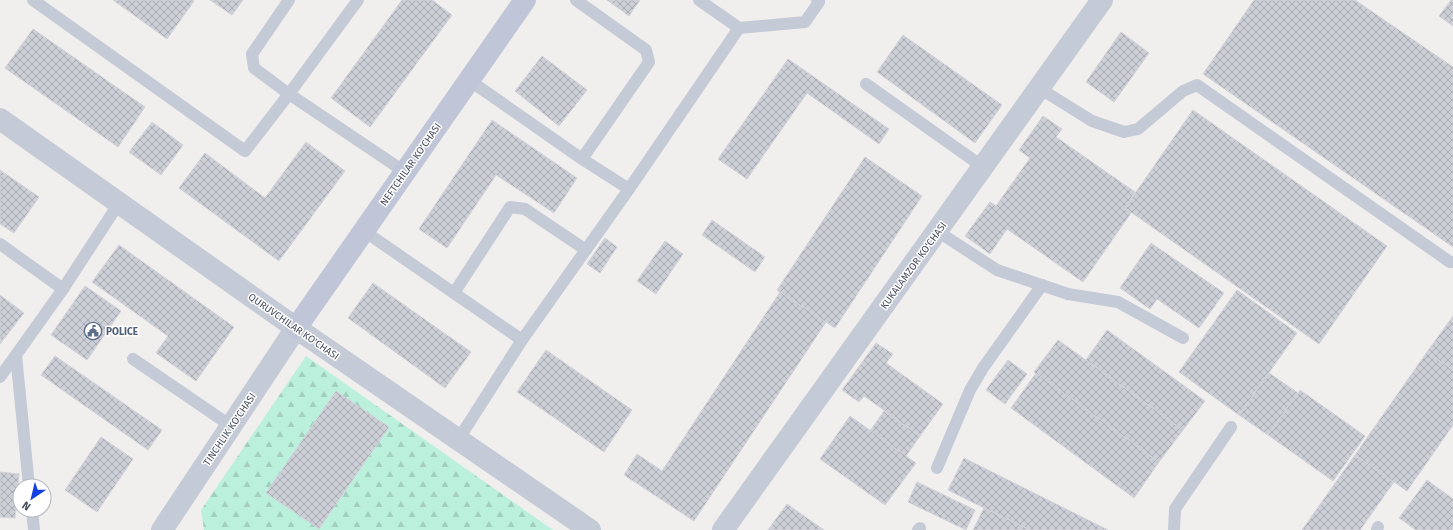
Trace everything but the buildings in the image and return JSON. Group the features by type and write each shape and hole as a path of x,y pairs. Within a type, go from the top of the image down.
{"street":[{"name":"NEFTCHILAR KO'CHASI","path":"296,328 525,0"},
{"name":"KUKALAMZOR KO'CHASI","path":"723,530 1102,0"},
{"name":"QURUVCHILAR KO'CHASI","path":"0,119 296,328 590,530"},
{"name":"TINCHLIK KO'CHASI","path":"162,530 296,328"}],"lane":[{"path":"33,0 245,151 357,1"},
{"path":"289,0 252,54 254,68 289,94 405,172"},
{"path":"576,0 646,50 649,62 582,159"},
{"path":"699,0 739,28 805,22 819,2 817,0"},
{"path":"458,440 522,340 629,189 739,28"},
{"path":"469,80 582,159 629,189"},
{"path":"866,84 982,168"},
{"path":"1039,88 1092,121 1124,132 1138,129 1183,91 1196,85 1450,262 1453,262"},
{"path":"0,377 63,289 119,203"},
{"path":"454,293 510,206 525,209 586,250"},
{"path":"364,231 522,340"},
{"path":"937,231 997,270 1068,294 1118,302 1183,338"},
{"path":"0,244 63,289"},
{"path":"937,468 970,390 983,368 1042,285"},
{"path":"16,355 28,478"},
{"path":"134,359 231,426"},
{"path":"1174,530 1175,509 1231,427"},
{"path":"33,518 34,530"}],"green space":[{"path":"306,356 553,530 204,530 201,510"}],"place":[{"name":"POLICE","path":"93,331"}]}
